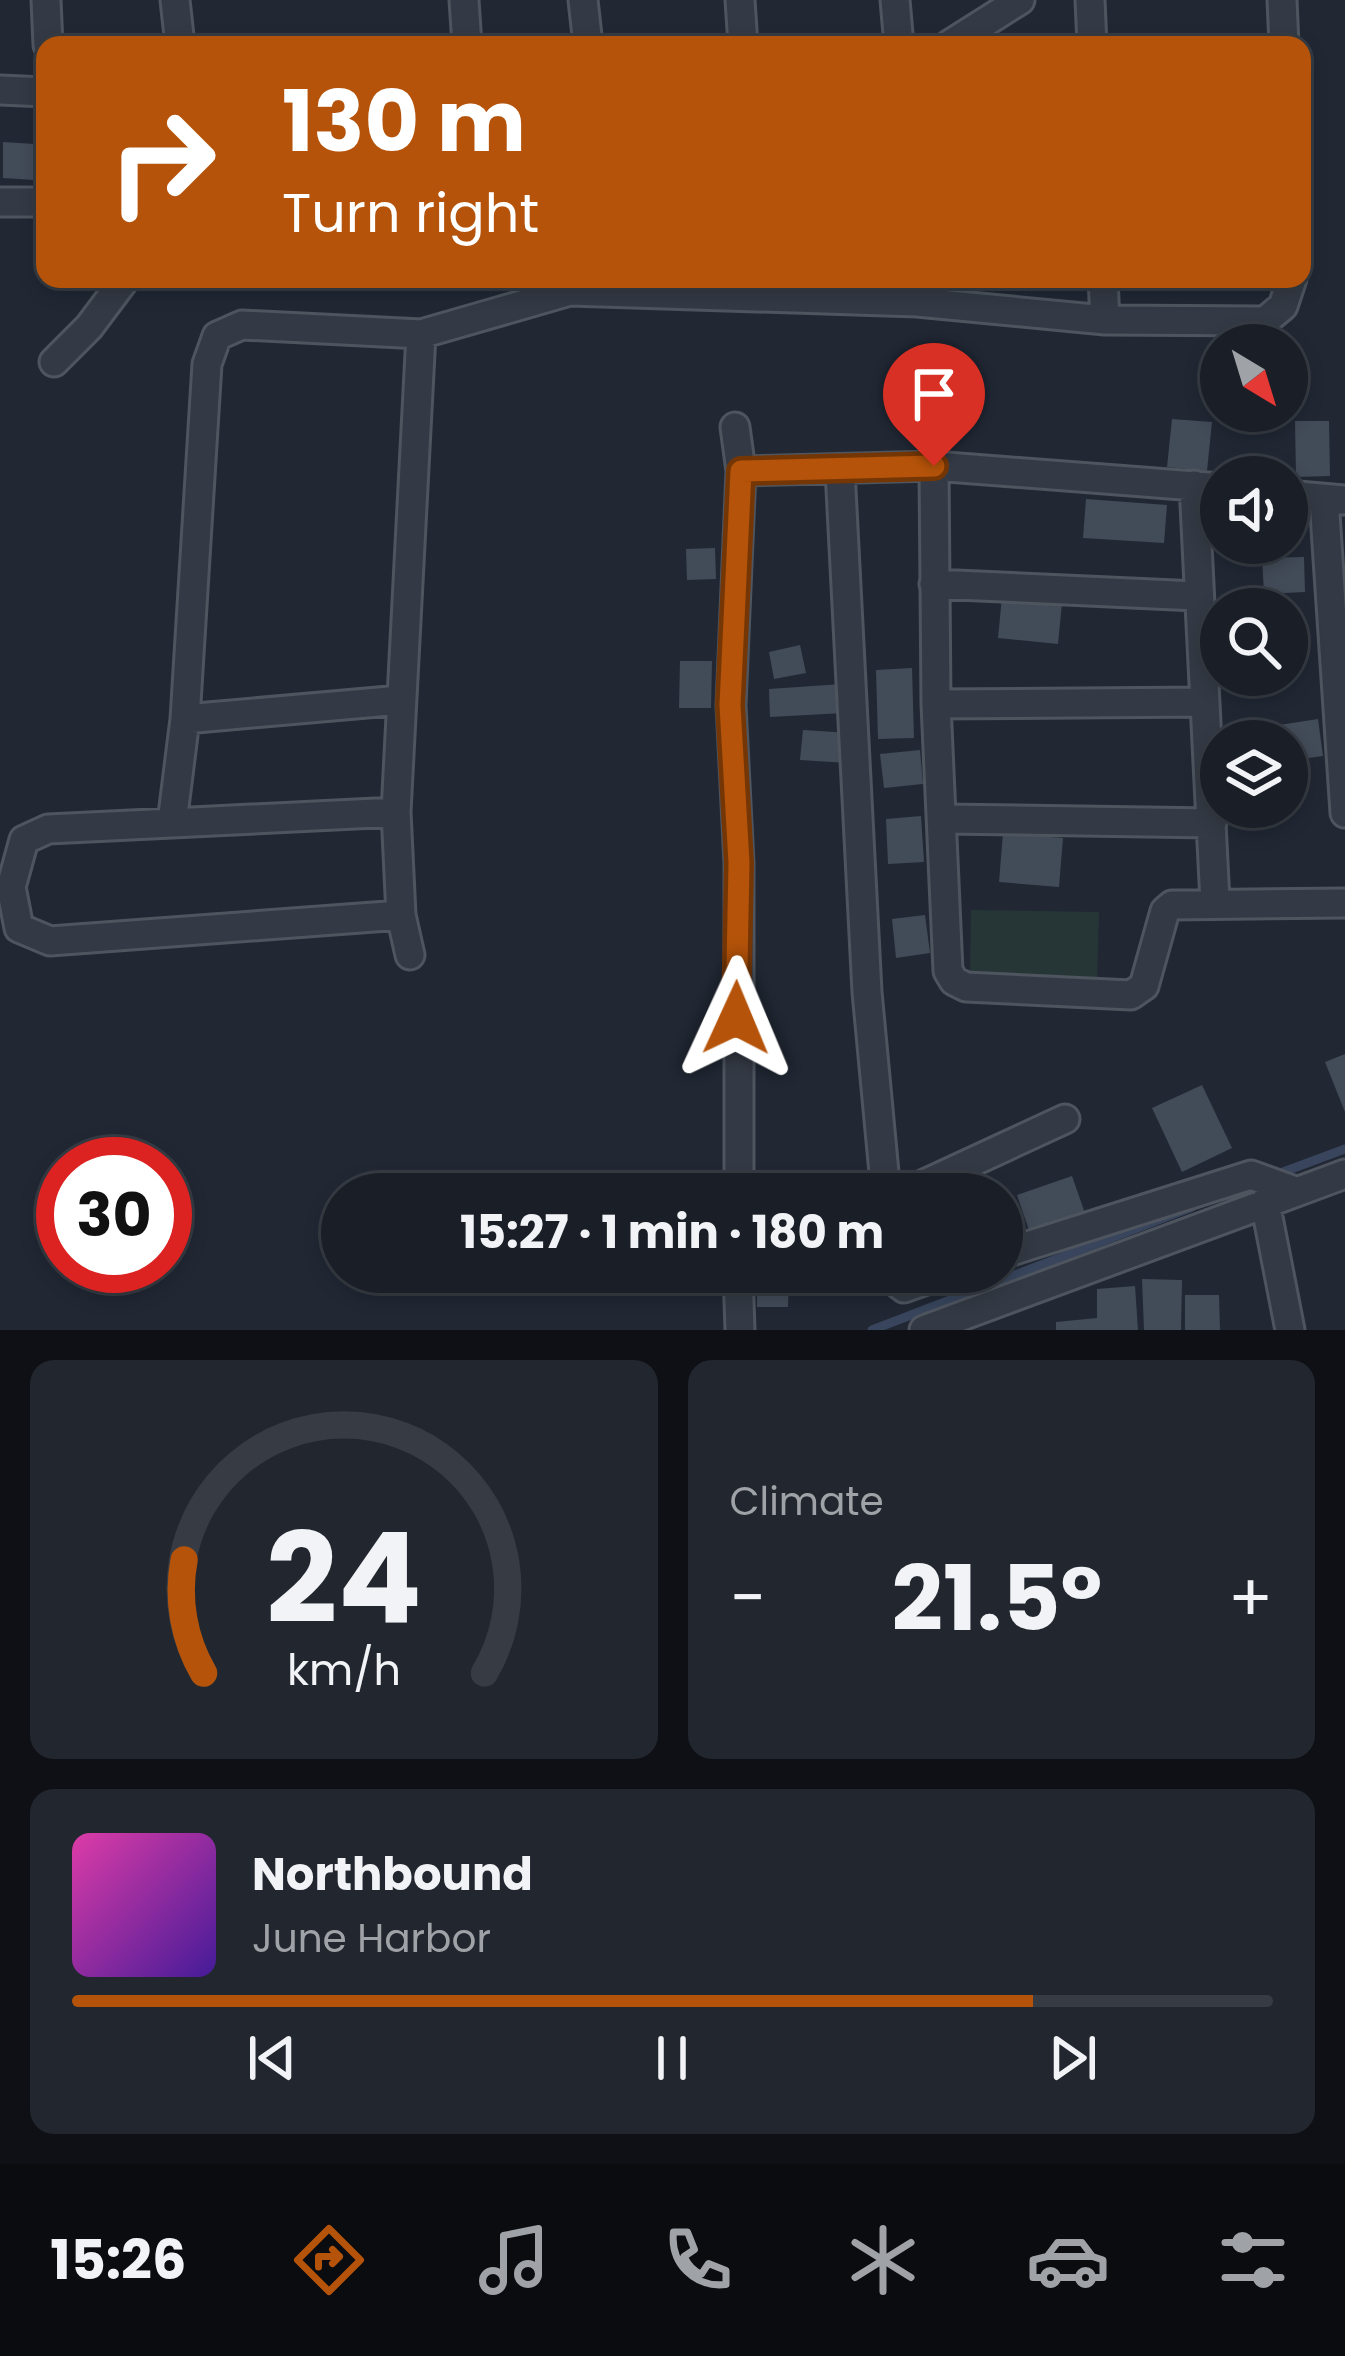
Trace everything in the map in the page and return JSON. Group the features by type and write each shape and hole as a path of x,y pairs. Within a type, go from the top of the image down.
{"street":[{"path":"46,0 48,36"},
{"path":"176,0 179,36"},
{"path":"464,0 466,36"},
{"path":"583,0 587,36"},
{"path":"740,0 742,36"},
{"path":"895,0 898,36"},
{"path":"963,36 1019,0"},
{"path":"1090,0 1092,36"},
{"path":"1282,0 1284,36"},
{"path":"0,90 36,92"},
{"path":"0,202 36,202"},
{"path":"54,362 117,288"},
{"path":"172,823 185,719 207,364 218,337 242,325 422,334 568,288"},
{"path":"724,288 916,290 1105,320 1265,321 1283,306 1289,288"},
{"path":"1103,288 1105,320"},
{"path":"410,955 400,915 395,812 422,334"},
{"path":"735,427 741,471 730,705 739,863 739,1173"},
{"path":"741,471 934,466 1200,486"},
{"path":"934,466 936,704 948,971 954,981 966,987 1132,995 1144,986 1165,911 1182,901 1345,902"},
{"path":"840,470 867,992 884,1173"},
{"path":"1335,499 1345,814"},
{"path":"1201,564 1205,720"},
{"path":"934,584 1198,596"},
{"path":"185,719 401,700"},
{"path":"936,704 1204,702"},
{"path":"395,812 48,829 24,840 11,887 19,928 50,940 400,915"},
{"path":"944,819 1200,823"},
{"path":"1212,828 1215,902"},
{"path":"948,1173 1065,1119"},
{"path":"1023,1247 1251,1174 1295,1191"},
{"path":"924,1330 975,1320 1345,1174"},
{"path":"1265,1202 1290,1330"},
{"path":"739,1293 740,1330"}],"shaded area":[{"path":"971,910 1099,912 1097,978 970,976"}],"building":[{"path":"3,142 35,144 34,180 3,178"},
{"path":"1172,419 1200,421 1200,432 1211,432 1209,456 1200,456 1200,470 1167,467"},
{"path":"1308,421 1329,421 1330,476 1308,477 1308,456 1296,456 1295,432 1308,432"},
{"path":"1086,499 1167,505 1164,543 1083,538"},
{"path":"715,548 716,579 687,580 686,549"},
{"path":"1262,564 1304,564 1305,588 1264,588"},
{"path":"1002,597 1062,603 1058,644 998,638"},
{"path":"800,645 806,673 774,679 769,652"},
{"path":"680,661 712,661 711,708 679,708"},
{"path":"912,668 914,738 878,739 876,670"},
{"path":"842,684 844,713 770,717 769,689"},
{"path":"1318,719 1323,756 1308,758 1308,721"},
{"path":"803,730 850,733 848,763 800,760"},
{"path":"920,750 923,784 884,788 880,754"},
{"path":"921,816 924,862 888,864 886,819"},
{"path":"1003,833 1063,838 1059,887 999,882"},
{"path":"925,915 930,953 896,958 892,919"},
{"path":"1345,1054 1345,1112 1325,1062"},
{"path":"1202,1085 1232,1148 1182,1172 1152,1108"},
{"path":"1072,1176 1087,1219 1032,1239 1023,1213 1023,1193"},
{"path":"1142,1279 1182,1280 1181,1330 1144,1330"},
{"path":"1135,1286 1138,1330 1056,1330 1056,1322 1097,1318 1097,1289"},
{"path":"757,1293 788,1293 788,1307 757,1307"},
{"path":"1185,1295 1219,1295 1220,1330 1185,1330"}],"waterway":[{"path":"1275,1175 1345,1149"},
{"path":"872,1330 1192,1207"}],"route":[{"path":"736,1018 739,863 730,705 740,586 741,471 934,466"}]}
